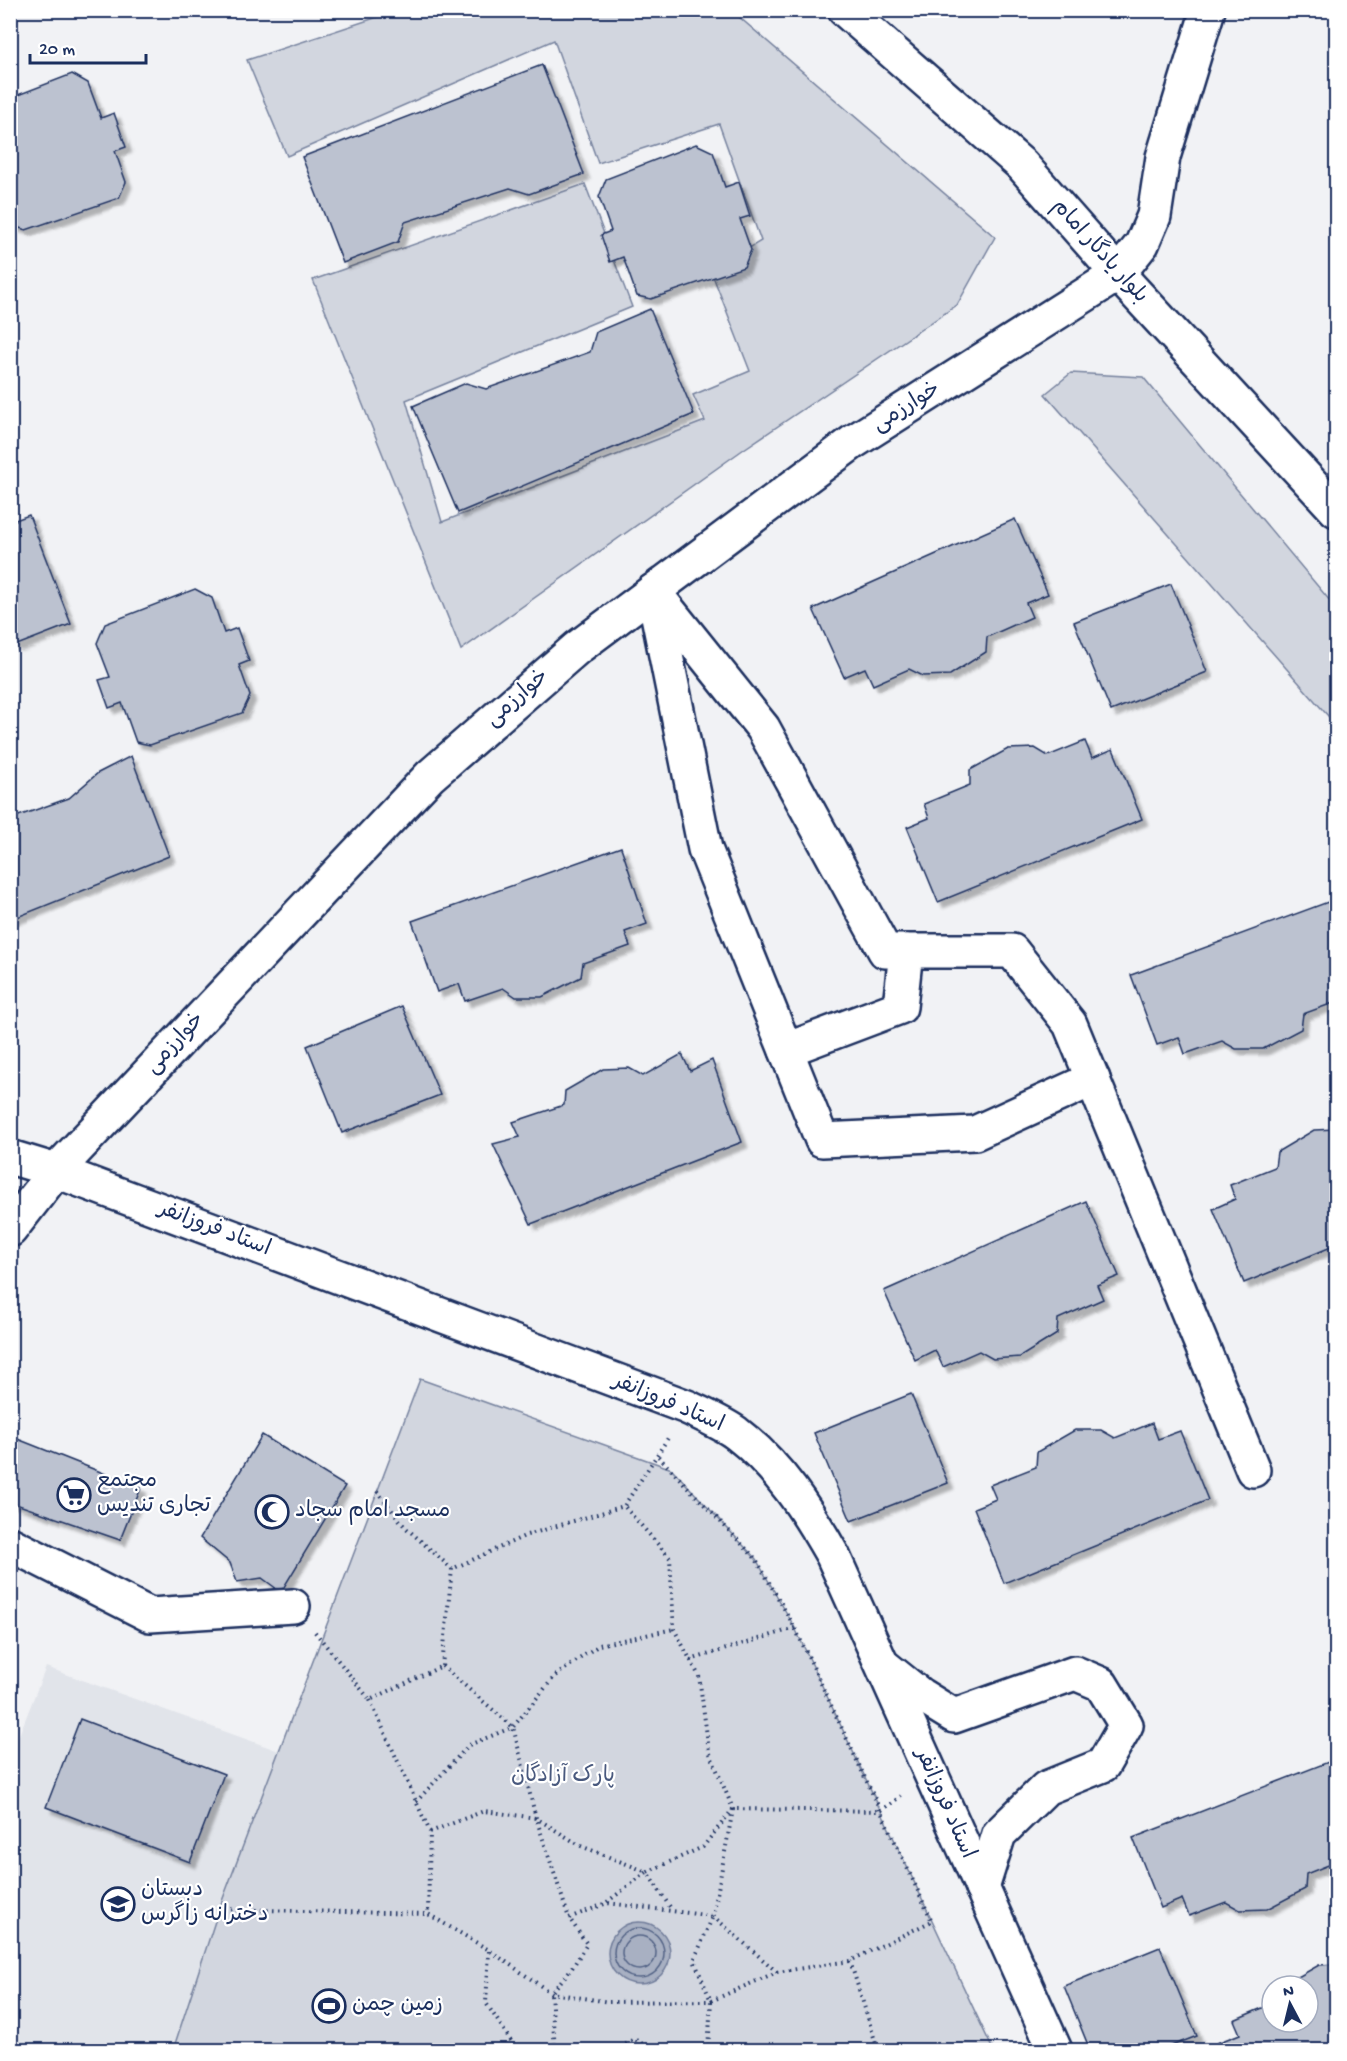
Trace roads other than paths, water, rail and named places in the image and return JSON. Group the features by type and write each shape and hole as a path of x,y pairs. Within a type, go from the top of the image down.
{"street":[{"name":"بلوار یادگار امام","path":"845,10 1022,165 1118,274 1336,510"},
{"name":"خوارزمی","path":"10,1230 56,1171 430,776 577,648 853,442 1118,274 1142,244 1154,216 1163,157 1208,10"},
{"path":"653,591 763,728 885,951 1012,951 1070,1024 1253,1470"},
{"path":"653,591 705,849 822,1140 975,1133 1093,1079"},
{"path":"786,1050 900,1007 906,951"},
{"name":"استاد فروزانفر","path":"10,1157 56,1171 687,1407 735,1433 775,1470 808,1511 833,1556 1055,2050"},
{"path":"10,1544 150,1615 293,1606"},
{"path":"880,1663 920,1695 954,1716 1075,1673 1101,1684 1126,1725 1103,1765 1047,1788 999,1833 981,1888"}],"water":[{"path":"639,1922 656,1927 661,1931 665,1936 670,1953 665,1970 661,1975 656,1979 639,1984 622,1979 617,1975 613,1970 608,1953 613,1936 617,1931 622,1927"}],"place":[{"name":"مجتمع تجاری تندیس","path":"74,1495"},
{"name":"مسجد امام سجاد","path":"272,1512"},
{"name":"دبستان دخترانه زاگرس","path":"118,1904"},
{"name":"زمین چمن","path":"329,2006"}],"park label":[{"name":"پارک آزادگان","path":"563,1777"}]}
